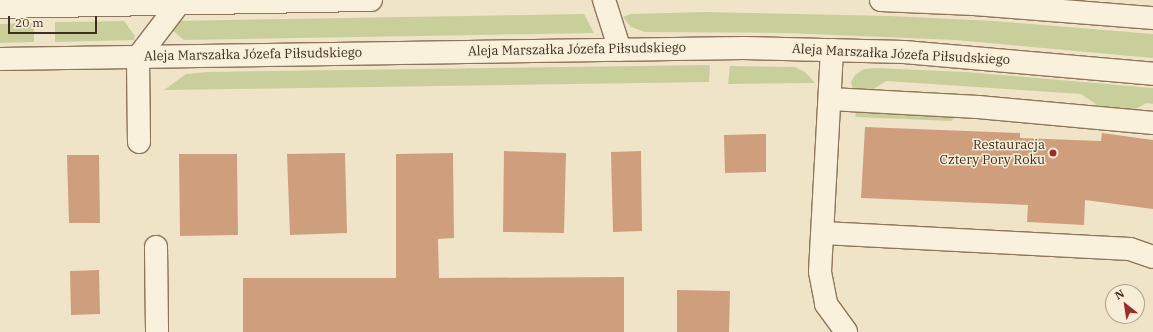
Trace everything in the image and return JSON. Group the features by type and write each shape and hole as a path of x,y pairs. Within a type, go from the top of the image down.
{"street":[{"path":"0,6 130,1 180,2 371,0"},
{"path":"604,0 620,50"},
{"path":"881,0 974,4 1153,18"},
{"path":"139,142 138,57 180,2"},
{"name":"Aleja Marszałka Józefa Piłsudskiego","path":"0,59 620,50 832,50 1010,60 1153,74"},
{"path":"832,50 820,272 824,295 833,316 846,332"},
{"path":"830,99 978,107 1153,123"},
{"path":"823,232 1130,249 1153,257"},
{"path":"156,247 157,332"}],"green space":[{"path":"705,12 891,16 994,21 1153,34 1153,58 956,40 786,33 645,32 631,27 623,17 631,14"},
{"path":"584,14 594,33 184,40 172,30 172,21"},
{"path":"124,21 135,36 134,40 55,42 55,22"},
{"path":"34,23 34,42 0,43 0,24"},
{"path":"710,65 709,82 164,90 186,74 207,72"},
{"path":"730,66 795,67 805,72 815,83 728,84"},
{"path":"875,68 966,72 1153,88 1153,104 1147,103 1131,111 1100,107 1081,94 886,81 868,93 853,90 851,82 855,75 864,69"},
{"path":"857,108 953,113 955,118 951,121 855,117"}],"building":[{"path":"865,127 1020,133 1020,138 1101,141 1102,133 1153,140 1153,209 1085,200 1084,225 1027,222 1028,205 861,198"},
{"path":"766,134 766,172 725,173 724,135"},
{"path":"504,151 566,153 564,233 503,232"},
{"path":"641,151 642,231 613,232 611,152"},
{"path":"345,153 347,233 290,235 287,154"},
{"path":"453,153 454,238 438,239 439,278 624,277 624,332 243,332 243,278 396,278 396,154"},
{"path":"179,154 237,154 238,235 180,236"},
{"path":"67,155 99,155 100,223 69,223"},
{"path":"99,270 100,314 71,315 70,271"},
{"path":"677,290 730,291 729,332 677,332"}],"place":[{"name":"Restauracja Cztery Pory Roku","path":"1053,153"}]}
